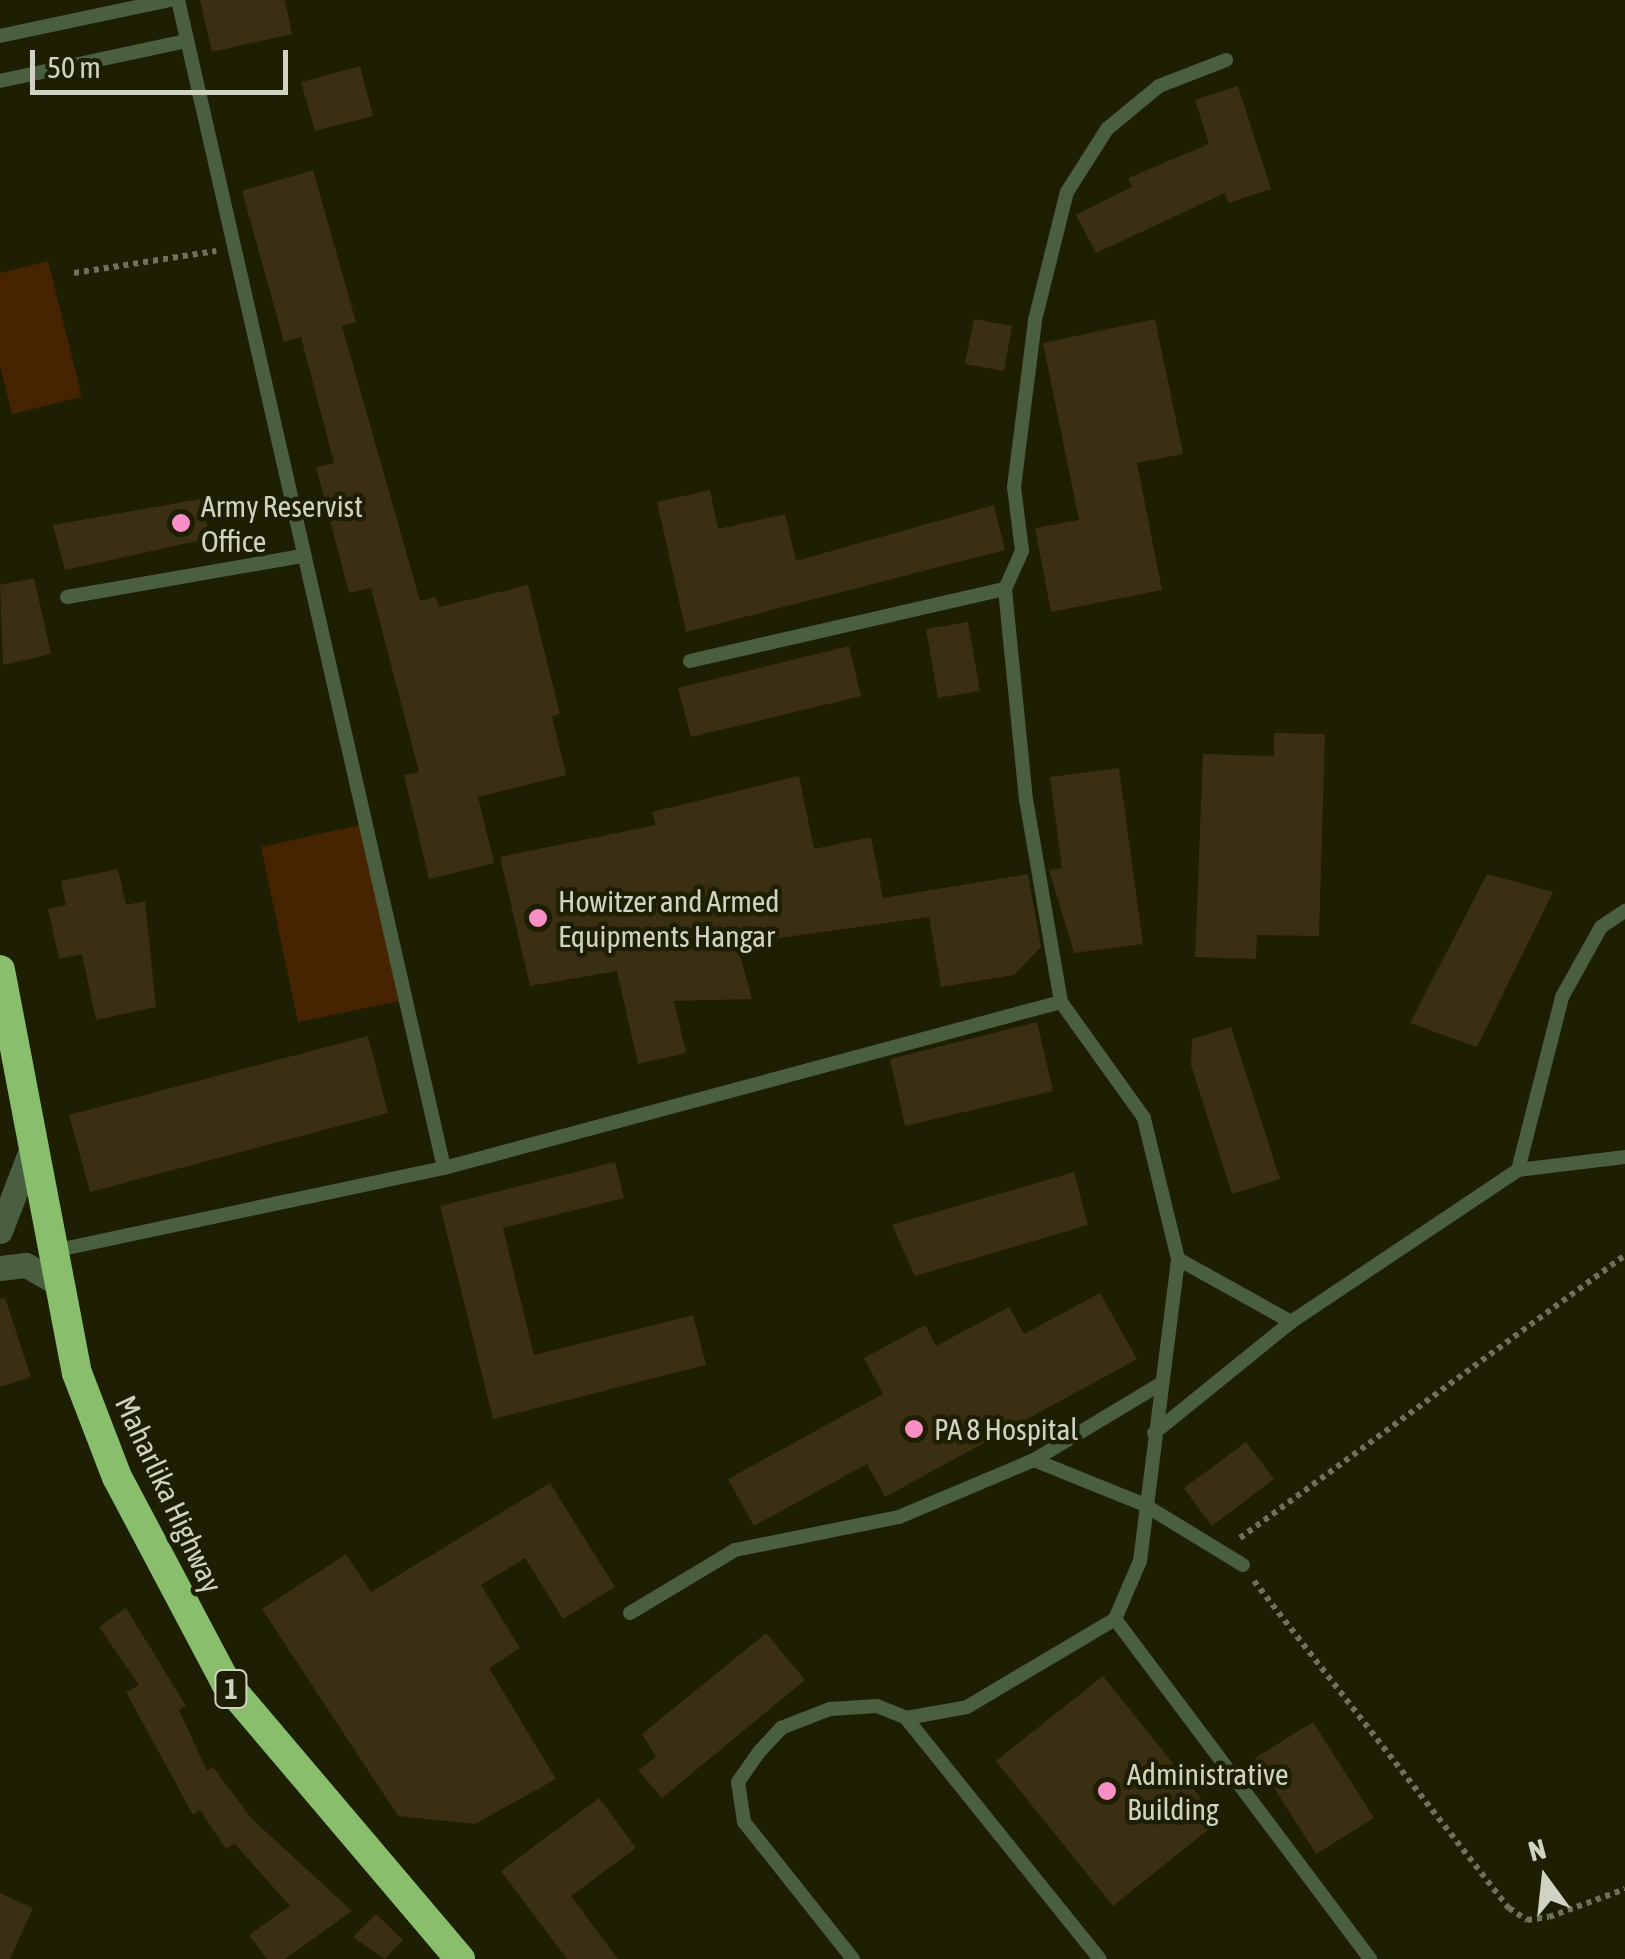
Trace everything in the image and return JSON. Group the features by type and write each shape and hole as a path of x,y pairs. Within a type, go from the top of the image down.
{"highway":[{"name":"Maharlika Highway","path":"0,970 30,1154 77,1373 117,1477 226,1684 460,1959"}],"street":[{"path":"0,1231 30,1154"},
{"path":"0,1268 26,1265 60,1284"}],"lane":[{"path":"0,36 169,0"},
{"path":"178,0 444,1168"},
{"path":"0,81 187,40"},
{"path":"906,1718 967,1707 1115,1619 1140,1562 1142,1504 1178,1259 1144,1118 1061,1002 1026,800 1006,588 1022,551 1014,487 1035,320 1067,192 1133,108 1159,86 1226,60"},
{"path":"67,598 304,556"},
{"path":"690,661 1006,588"},
{"path":"1518,1170 1562,998 1602,926 1625,911"},
{"path":"52,1251 444,1168 1061,1002"},
{"path":"1154,1433 1291,1322 1518,1170 1625,1158"},
{"path":"1178,1259 1291,1322"},
{"path":"630,1613 735,1550 899,1517 1034,1460 1162,1383"},
{"path":"1034,1460 1142,1504 1242,1564"},
{"path":"1115,1619 1370,1959"},
{"path":"851,1958 744,1822 738,1782 781,1728 830,1709 877,1706 906,1718 1100,1959"}],"path":[{"path":"74,273 233,248"},
{"path":"1625,1255 1241,1534 1242,1564 1508,1908 1528,1920 1549,1918 1625,1889"}],"shaded area":[{"path":"48,261 82,397 12,414 0,366 0,273"},
{"path":"368,823 405,1000 298,1022 261,847"}],"building":[{"path":"200,0 285,0 292,34 212,52"},
{"path":"360,66 373,116 315,131 301,82"},
{"path":"1238,86 1271,189 1228,203 1225,193 1096,253 1076,215 1132,187 1128,178 1209,144 1195,100"},
{"path":"313,170 356,322 342,326 420,601 436,597 439,607 528,585 560,714 552,716 566,775 478,797 494,863 429,879 404,775 419,772 371,588 349,593 316,467 334,463 301,337 284,342 242,191"},
{"path":"974,319 1012,326 1004,371 965,364"},
{"path":"1155,319 1183,454 1137,463 1162,590 1051,612 1035,528 1079,520 1043,343"},
{"path":"710,490 718,529 785,514 796,561 994,505 1005,550 686,632 657,502"},
{"path":"200,499 211,538 65,570 53,525"},
{"path":"34,578 51,654 3,665 0,585"},
{"path":"968,622 980,691 938,698 926,629"},
{"path":"849,646 861,696 691,737 678,688"},
{"path":"1274,733 1325,734 1319,936 1257,935 1256,959 1195,957 1203,754 1274,756"},
{"path":"1119,768 1143,944 1074,953 1049,870 1062,868 1050,777"},
{"path":"799,776 814,849 871,837 883,898 1028,874 1041,947 1014,975 941,987 929,917 737,944 752,999 674,1001 686,1053 638,1064 617,971 530,986 500,857 656,825 652,812"},
{"path":"118,869 126,905 145,901 156,1007 96,1020 82,954 59,959 48,909 66,905 61,881"},
{"path":"1487,874 1553,892 1477,1047 1410,1023"},
{"path":"1037,1022 1053,1091 905,1126 890,1059"},
{"path":"1231,1027 1280,1179 1232,1194 1191,1065 1192,1039"},
{"path":"368,1036 388,1113 90,1192 69,1115"},
{"path":"615,1162 624,1198 503,1228 534,1355 693,1315 706,1365 493,1419 440,1206"},
{"path":"1074,1172 1088,1225 915,1276 892,1225"},
{"name":"PA 8 Hospital","path":"1100,1293 1137,1359 885,1497 867,1464 754,1526 728,1479 883,1394 864,1358 925,1325 936,1346 1009,1307 1024,1334"},
{"path":"5,1298 31,1377 0,1387 0,1299"},
{"path":"1246,1442 1274,1479 1212,1526 1184,1488"},
{"path":"550,1483 615,1587 563,1619 525,1558 481,1585 520,1648 489,1668 556,1779 475,1824 398,1816 262,1609 346,1554 371,1592"},
{"path":"126,1608 186,1706 179,1710 207,1771 213,1767 252,1819 352,1911 285,1959 267,1959 249,1935 290,1906 235,1844 226,1849 200,1810 193,1815 126,1692 139,1685 99,1627"},
{"path":"766,1633 805,1680 662,1798 638,1770 656,1757 642,1734"},
{"name":"Administrative Building","path":"1103,1676 1219,1821 1113,1906 996,1761"},
{"path":"1313,1722 1374,1818 1316,1854 1255,1758"},
{"path":"599,1798 636,1848 571,1896 618,1959 567,1959 501,1871"},
{"path":"0,1893 33,1908 10,1959 0,1959"},
{"path":"376,1914 403,1940 385,1959 353,1937"}],"place":[{"name":"Army Reservist Office","path":"181,523"},
{"name":"Howitzer and Armed Equipments Hangar","path":"538,918"},
{"name":"PA 8 Hospital","path":"914,1429"},
{"name":"Administrative Building","path":"1107,1791"}]}
